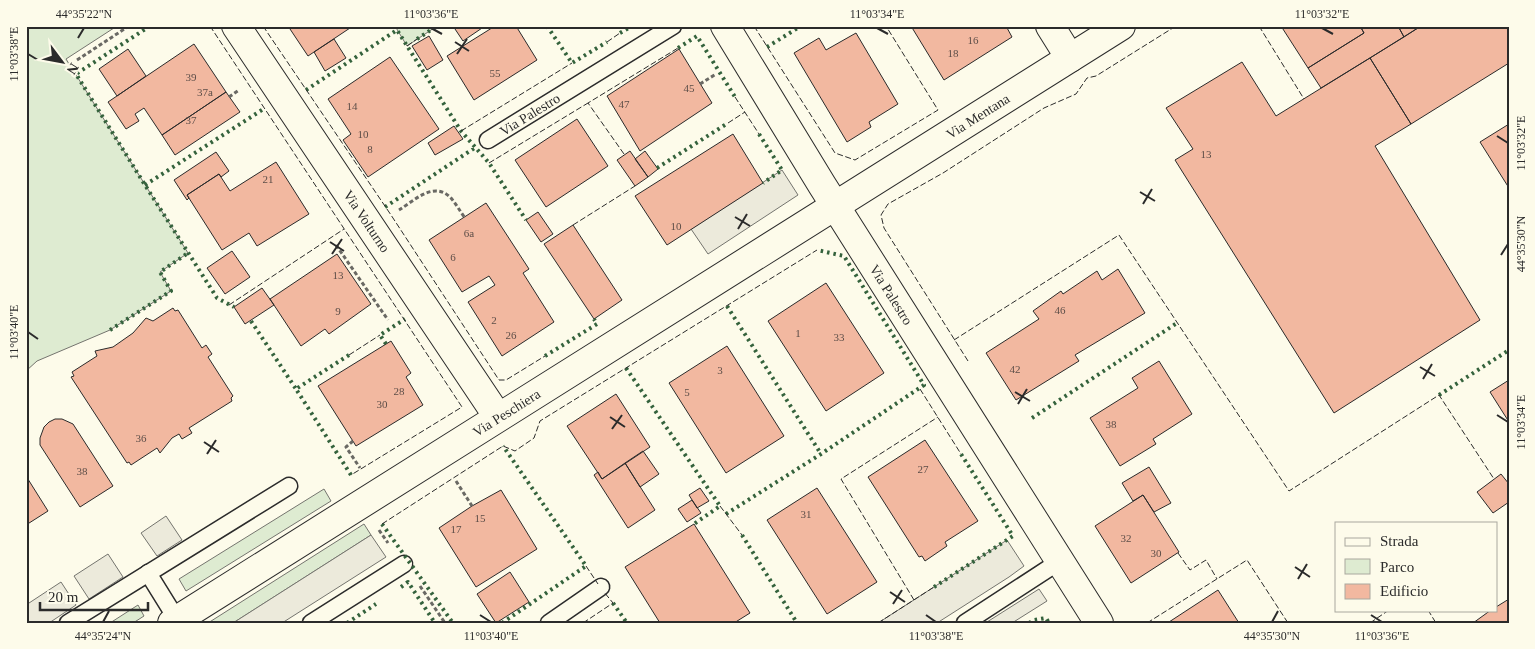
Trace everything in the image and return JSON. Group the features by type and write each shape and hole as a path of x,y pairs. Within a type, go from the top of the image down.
{"street":[{"name":"Via Volturno","path":"236,26 498,417"},
{"name":"Via Palestro","path":"725,26 1099,623"},
{"path":"1050,26 1070,58"},
{"name":"Via Mentana","path":"836,205 1121,26"},
{"name":"Via Peschiera","path":"176,622 836,205"}],"lane":[{"name":"Via Palestro","path":"488,140 673,26"},
{"path":"68,623 289,486"},
{"path":"965,623 1060,561"},
{"path":"311,623 404,564"},
{"name":"Via Peschiera","path":"148,573 176,622"},
{"path":"549,623 601,588"}],"path":[{"path":"77,60 129,26"},
{"path":"700,84 719,72"},
{"path":"398,210 428,192 435,190 450,197 465,218"},
{"path":"336,245 388,320"},
{"path":"353,441 346,447 361,469"},
{"path":"454,478 472,506"},
{"path":"404,564 445,623"}],"green space":[{"path":"26,26 117,26 66,59 188,253 160,272 171,291 110,330 37,361 26,371"},
{"path":"395,26 437,26 407,46"},
{"path":"324,489 331,501 186,591 179,579"},
{"path":"364,524 371,535 233,623 208,623"},
{"path":"138,605 144,616 133,623 110,623"}],"shaded area":[{"path":"782,170 798,195 708,254 691,229"},
{"path":"166,516 182,540 157,556 141,533"},
{"path":"371,535 386,557 282,623 233,623"},
{"path":"1007,540 1024,566 1009,577 937,623 878,623"},
{"path":"108,554 123,577 89,599 74,576"},
{"path":"61,582 76,605 49,623 26,623 26,605"},
{"path":"1039,589 1047,601 1012,623 987,622"}],"building":[{"path":"288,26 353,26 308,56"},
{"path":"453,26 485,26 463,41"},
{"path":"495,26 516,26 537,60 474,100 447,56"},
{"path":"911,26 1006,26 1012,37 944,80"},
{"path":"1281,26 1360,26 1364,33 1308,68"},
{"path":"1360,26 1398,26 1404,37 1321,88 1308,68 1364,33"},
{"path":"1398,26 1421,26 1404,37"},
{"path":"1421,26 1509,26 1509,63 1411,124 1370,58"},
{"path":"856,33 898,104 869,122 871,127 847,142 794,53 819,38 826,50"},
{"path":"429,36 443,60 427,70 412,46"},
{"path":"334,39 346,58 325,71 314,52"},
{"path":"194,44 226,92 162,135 144,108 135,114 139,121 126,129 108,102"},
{"path":"128,49 146,76 117,96 99,69"},
{"path":"679,49 712,103 640,151 607,96"},
{"path":"390,57 439,129 368,177 343,140 351,134 328,99"},
{"path":"1370,58 1411,124 1375,146 1480,320 1334,413 1175,160 1193,149 1166,108 1242,62 1276,116"},
{"path":"226,92 240,112 175,155 162,135"},
{"path":"577,119 608,166 546,207 515,160"},
{"path":"1509,124 1509,188 1480,142"},
{"path":"454,126 463,139 435,155 428,143"},
{"path":"733,134 763,183 667,245 635,196"},
{"path":"630,151 648,177 635,186 617,160"},
{"path":"645,151 658,169 648,177 635,159"},
{"path":"216,152 229,171 221,177 219,174 187,195 189,198 187,200 174,180"},
{"path":"276,162 309,214 257,246 249,233 222,250 187,195 219,174 230,191"},
{"path":"486,203 529,269 523,273 554,322 502,356 468,302 495,285 489,276 462,292 429,240"},
{"path":"538,212 553,234 541,242 526,220"},
{"path":"573,225 622,300 594,319 544,244"},
{"path":"232,251 250,277 225,294 207,268"},
{"path":"337,254 371,304 329,334 325,329 301,346 270,299"},
{"path":"1118,269 1145,313 1075,355 1079,361 1016,400 986,353 1039,319 1033,311 1061,291 1063,294 1097,271 1102,280"},
{"path":"826,283 884,373 826,411 768,321"},
{"path":"262,288 274,305 245,324 234,307"},
{"path":"173,308 175,311 178,310 202,348 206,345 212,354 208,357 233,396 231,398 232,401 189,428 192,433 182,439 179,434 172,438 160,453 157,448 131,465 129,462 127,463 71,377 74,376 72,372 97,356 95,351 113,347 133,333 146,318 153,321"},
{"path":"391,341 411,373 406,377 423,405 356,446 318,386"},
{"path":"727,346 784,436 726,473 669,383"},
{"path":"1159,361 1192,414 1153,439 1156,444 1120,466 1090,418 1138,388 1132,378"},
{"path":"1509,380 1509,422 1490,392"},
{"path":"616,394 650,447 602,479 567,426"},
{"path":"55,419 62,419 73,424 113,486 80,507 40,445 40,438 44,427"},
{"path":"925,440 978,521 945,542 947,546 925,561 922,556 919,557 868,477"},
{"path":"643,451 659,474 640,487 625,463"},
{"path":"625,463 655,510 628,528 594,475 598,472 602,479"},
{"path":"1149,467 1171,503 1154,512 1143,495 1133,501 1122,483"},
{"path":"1501,474 1509,484 1509,502 1493,513 1477,492"},
{"path":"26,476 48,511 26,525"},
{"path":"700,488 709,501 697,508 689,495"},
{"path":"817,488 877,582 827,614 767,520"},
{"path":"501,490 537,549 476,587 439,528 472,506"},
{"path":"1143,495 1179,552 1131,583 1095,526"},
{"path":"692,500 701,513 687,522 678,509"},
{"path":"694,524 750,613 734,623 660,623 625,567"},
{"path":"510,572 529,602 496,623 477,594"},
{"path":"1218,590 1239,623 1169,622"},
{"path":"1509,599 1509,623 1473,623 1488,612 1498,612 1498,606"}],"hedge":[{"path":"150,26 76,74 217,298 234,307"},
{"path":"417,39 437,26"},
{"path":"547,26 572,63 607,42"},
{"path":"620,33 632,26"},
{"path":"767,47 801,26"},
{"path":"306,90 397,30 461,131 489,163 526,220"},
{"path":"678,48 697,36 735,97"},
{"path":"145,185 265,108"},
{"path":"657,168 728,123"},
{"path":"759,134 782,170 763,183"},
{"path":"385,207 476,147"},
{"path":"726,514 821,454 924,385 844,256 817,250"},
{"path":"110,330 171,291 160,272 188,253"},
{"path":"727,306 821,454"},
{"path":"386,344 380,335 405,319"},
{"path":"545,356 597,324 594,319"},
{"path":"251,321 296,389"},
{"path":"1032,418 1177,323"},
{"path":"1439,395 1509,350"},
{"path":"349,355 296,389 351,475"},
{"path":"626,368 720,506 694,524"},
{"path":"502,623 586,566 503,446"},
{"path":"934,587 1013,536 961,454"},
{"path":"382,524 453,623"},
{"path":"742,535 797,623"},
{"path":"401,587 408,582 435,623"},
{"path":"613,603 627,623"},
{"path":"347,623 376,604"},
{"path":"1029,623 1046,618 1049,623"}],"fence":[{"path":"210,26 462,407 351,475"},
{"path":"263,26 391,215 499,380 506,380 545,356"},
{"path":"754,26 835,153 855,160 938,110 886,26"},
{"path":"968,361 884,228 881,215 888,204 943,173 1044,108 1076,94 1087,78 1096,76 1176,26"},
{"path":"1259,26 1304,99"},
{"path":"607,42 620,33"},
{"path":"407,46 417,39"},
{"path":"624,154 588,103 678,48"},
{"path":"461,131 572,63"},
{"path":"735,97 759,134"},
{"path":"489,163 588,103"},
{"path":"728,123 745,112"},
{"path":"573,225 635,186"},
{"path":"229,305 344,229"},
{"path":"954,340 1119,235 1289,491 1439,395 1494,479"},
{"path":"382,524 503,446 515,451 534,438 540,421 817,250"},
{"path":"349,355 380,335"},
{"path":"920,389 961,454"},
{"path":"914,600 841,479 938,417"},
{"path":"720,506 742,535"},
{"path":"1178,553 1190,570 1206,560 1217,579"},
{"path":"1147,623 1247,560 1288,623"},
{"path":"586,566 598,584"},
{"path":"878,623 934,587"},
{"path":"583,623 613,603 604,592"},
{"path":"1370,623 1386,612"},
{"path":"1429,612 1436,623"}]}
